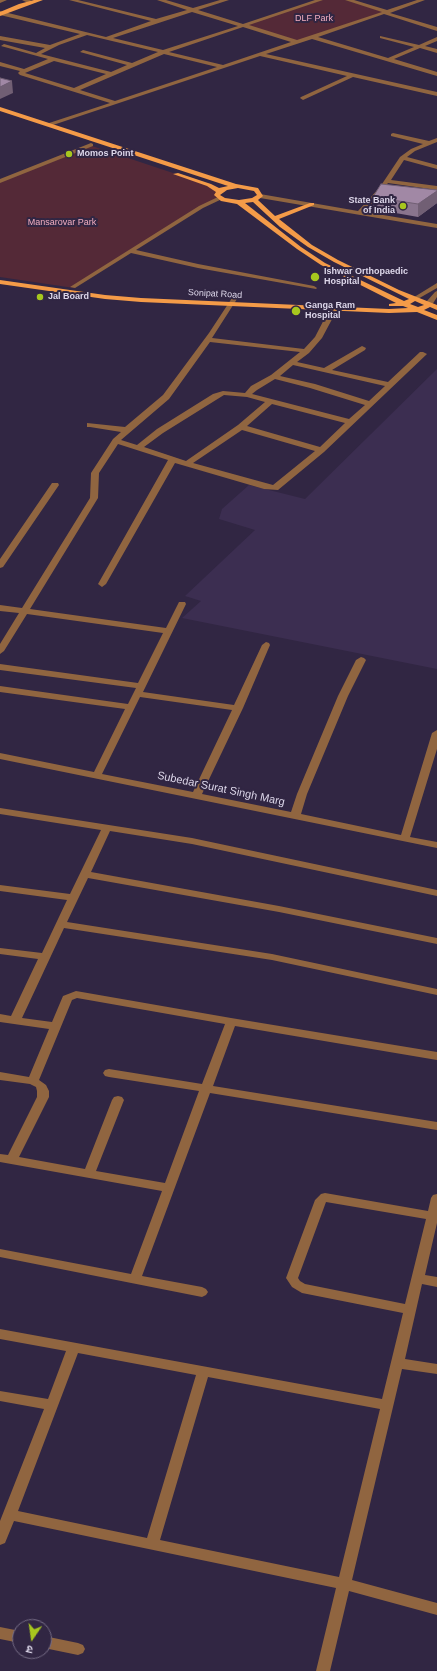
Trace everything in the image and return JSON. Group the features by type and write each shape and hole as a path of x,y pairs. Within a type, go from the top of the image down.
{"main road":[{"path":"0,12 28,1 40,0"},
{"path":"0,109 235,186 256,189 260,194 257,198"},
{"path":"0,116 91,145 209,186 229,202 239,202 257,198"},
{"path":"219,194 235,186"},
{"path":"257,198 274,219 310,246 336,261 414,299 437,308"},
{"path":"239,202 299,248 323,264 403,304 437,318"},
{"path":"274,219 312,204"},
{"name":"Sonipat Road","path":"0,277 73,287 232,302 389,311 418,310 429,305"},
{"name":"Sonipat Road","path":"0,282 105,297 361,305 403,304 414,299"}],"street":[{"path":"0,1 4,0"},
{"path":"72,0 158,21"},
{"path":"160,0 296,42"},
{"path":"108,38 226,0"},
{"path":"74,90 163,52 320,0"},
{"path":"348,0 437,29"},
{"path":"48,125 422,0"},
{"path":"0,12 222,66"},
{"path":"37,54 88,33"},
{"path":"313,37 437,74"},
{"path":"382,37 437,51"},
{"path":"0,38 51,47"},
{"path":"387,60 437,39"},
{"path":"4,46 112,74"},
{"path":"83,52 133,65"},
{"path":"259,54 437,94"},
{"path":"0,64 24,71 54,59"},
{"path":"24,71 21,73 22,74 114,102"},
{"path":"302,98 353,75"},
{"path":"393,135 430,143"},
{"path":"360,213 386,181 402,158 413,150 437,140"},
{"path":"0,181 91,145"},
{"path":"402,158 437,167"},
{"path":"386,181 437,188"},
{"path":"73,287 201,207 219,194"},
{"path":"257,198 312,204 437,226"},
{"path":"130,251 198,266 314,288"},
{"path":"414,299 437,285"},
{"path":"429,305 430,301 437,293"},
{"path":"0,651 94,498 95,473 116,441 166,397 208,340 232,302"},
{"path":"247,396 254,388 274,377 306,351 318,338 334,308"},
{"path":"208,340 306,351"},
{"path":"326,370 362,348"},
{"path":"116,441 173,458 187,464 274,488 321,450 423,354"},
{"path":"293,363 390,385"},
{"path":"274,377 312,386 370,404"},
{"path":"138,448 160,431 223,393 247,396 351,422"},
{"path":"187,464 241,427 270,402"},
{"path":"90,425 127,430"},
{"path":"241,427 321,450"},
{"path":"102,584 173,458"},
{"path":"0,564 55,485"},
{"path":"97,775 182,604"},
{"path":"0,608 169,631"},
{"path":"197,795 266,645"},
{"path":"295,816 302,794 340,703 361,660"},
{"path":"0,667 238,708"},
{"path":"0,689 131,707"},
{"path":"405,838 437,733"},
{"name":"Subedar Surat Singh Marg","path":"0,756 437,845"},
{"path":"0,810 192,841 437,893"},
{"path":"15,1020 107,827"},
{"path":"85,874 279,909 437,941"},
{"path":"0,888 73,898"},
{"path":"61,924 272,957 437,992"},
{"path":"0,951 45,957"},
{"path":"33,1081 67,998 76,994 100,997 231,1022 437,1056"},
{"path":"0,1018 56,1026"},
{"path":"135,1279 231,1022"},
{"path":"109,1073 437,1126"},
{"path":"0,1076 33,1081 40,1085 44,1091 43,1097 6,1159 170,1188"},
{"path":"89,1173 118,1100"},
{"path":"323,1671 398,1364 409,1309 418,1279 435,1208 326,1197 321,1200 292,1278 296,1284 302,1288 409,1309"},
{"path":"0,1253 202,1292"},
{"path":"418,1279 437,1282"},
{"path":"0,1334 387,1405"},
{"path":"0,1539 74,1348"},
{"path":"398,1364 437,1369"},
{"path":"152,1544 203,1372"},
{"path":"0,1396 52,1405"},
{"path":"10,1515 344,1584 437,1609"},
{"path":"0,1634 12,1636"},
{"path":"52,1644 78,1649"}],"shaded area":[{"path":"437,369 437,669 182,618 201,601 185,596 255,530 219,519 222,509 249,485 305,499"}],"green space":[{"name":"DLF Park","path":"321,0 346,0 387,12 297,41 243,25"},
{"name":"Mansarovar Park","path":"92,146 209,185 219,191 218,197 74,288 0,277 0,182"}],"building":[{"path":"0,78 12,81 0,87"},
{"path":"381,184 437,191 418,204 373,197"}],"place":[{"name":"Momos Point","path":"69,154"},
{"name":"State Bank of India","path":"403,206"},
{"name":"Ishwar Orthopaedic Hospital","path":"315,277"},
{"name":"Jal Board","path":"40,297"},
{"name":"Ganga Ram Hospital","path":"296,311"}]}
